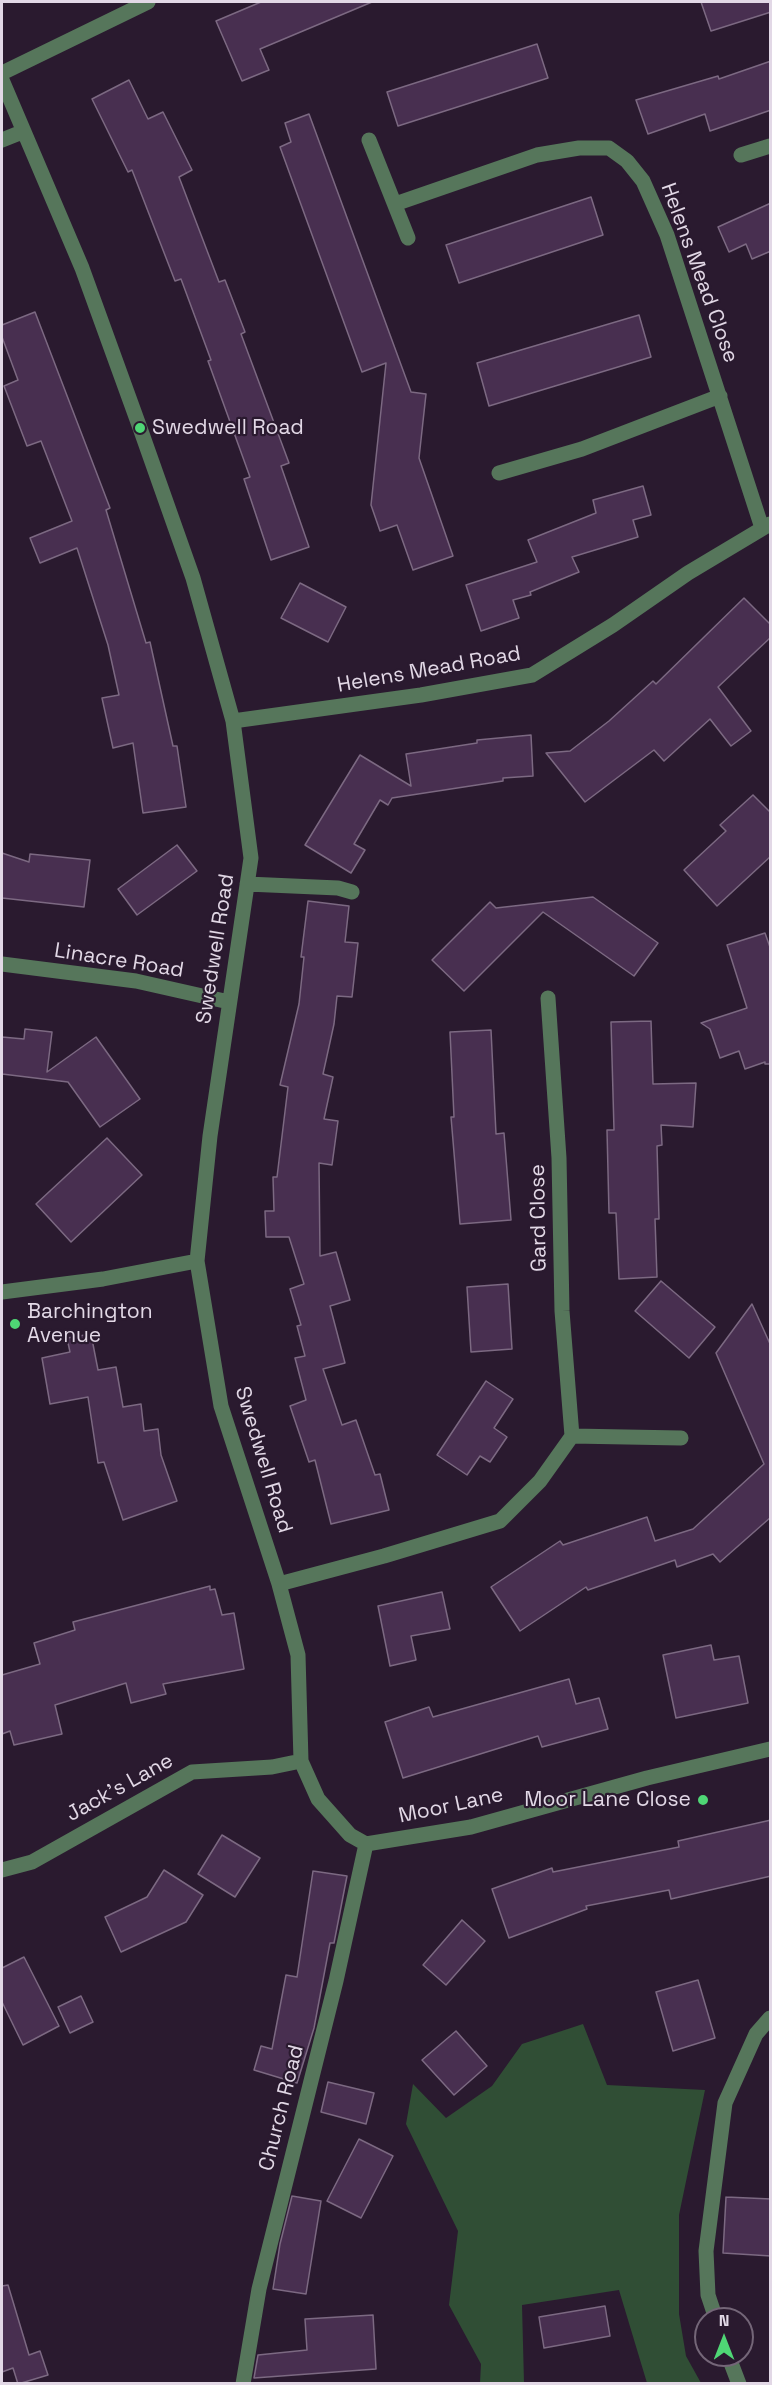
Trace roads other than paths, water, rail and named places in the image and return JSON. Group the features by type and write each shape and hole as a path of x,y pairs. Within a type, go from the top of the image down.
{"street":[{"path":"2,73 148,2"},
{"name":"Swedwell Road","path":"2,80 22,132 82,268 140,428 193,578 233,721 251,858 210,1136 197,1261 221,1406 279,1584 298,1655 301,1761 318,1799 350,1834 366,1844"},
{"path":"2,141 22,132"},
{"path":"369,140 408,238"},
{"path":"741,154 771,146"},
{"name":"Helens Mead Close","path":"396,204 537,154 579,148 609,148 627,161 643,181 667,234 720,396 766,526"},
{"name":"Helens Mead Close","path":"499,473 582,449 720,396"},
{"name":"Helens Mead Road","path":"233,721 421,695 532,675 766,526"},
{"path":"247,884 338,888 352,892"},
{"name":"Linacre Road","path":"2,964 136,981 229,1002"},
{"name":"Gard Close","path":"548,998 559,1158 562,1311 572,1436"},
{"path":"2,1292 103,1279 197,1261"},
{"path":"279,1584 384,1556 500,1521 540,1481 572,1436 681,1438"},
{"name":"Moor Lane","path":"366,1844 471,1827 647,1778 771,1749"},
{"name":"Jack's Lane","path":"2,1870 32,1862 192,1772 272,1767 301,1761"},
{"name":"Church Road","path":"243,2384 259,2289 336,1982 366,1844"},
{"path":"712,2307 708,2295 706,2251 725,2103 756,2034 771,2018"},
{"path":"732,2367 738,2384"}],"place":[{"name":"Swedwell Road","path":"140,428"},
{"name":"Barchington Avenue","path":"15,1324"},
{"name":"Moor Lane Close","path":"703,1800"}]}
